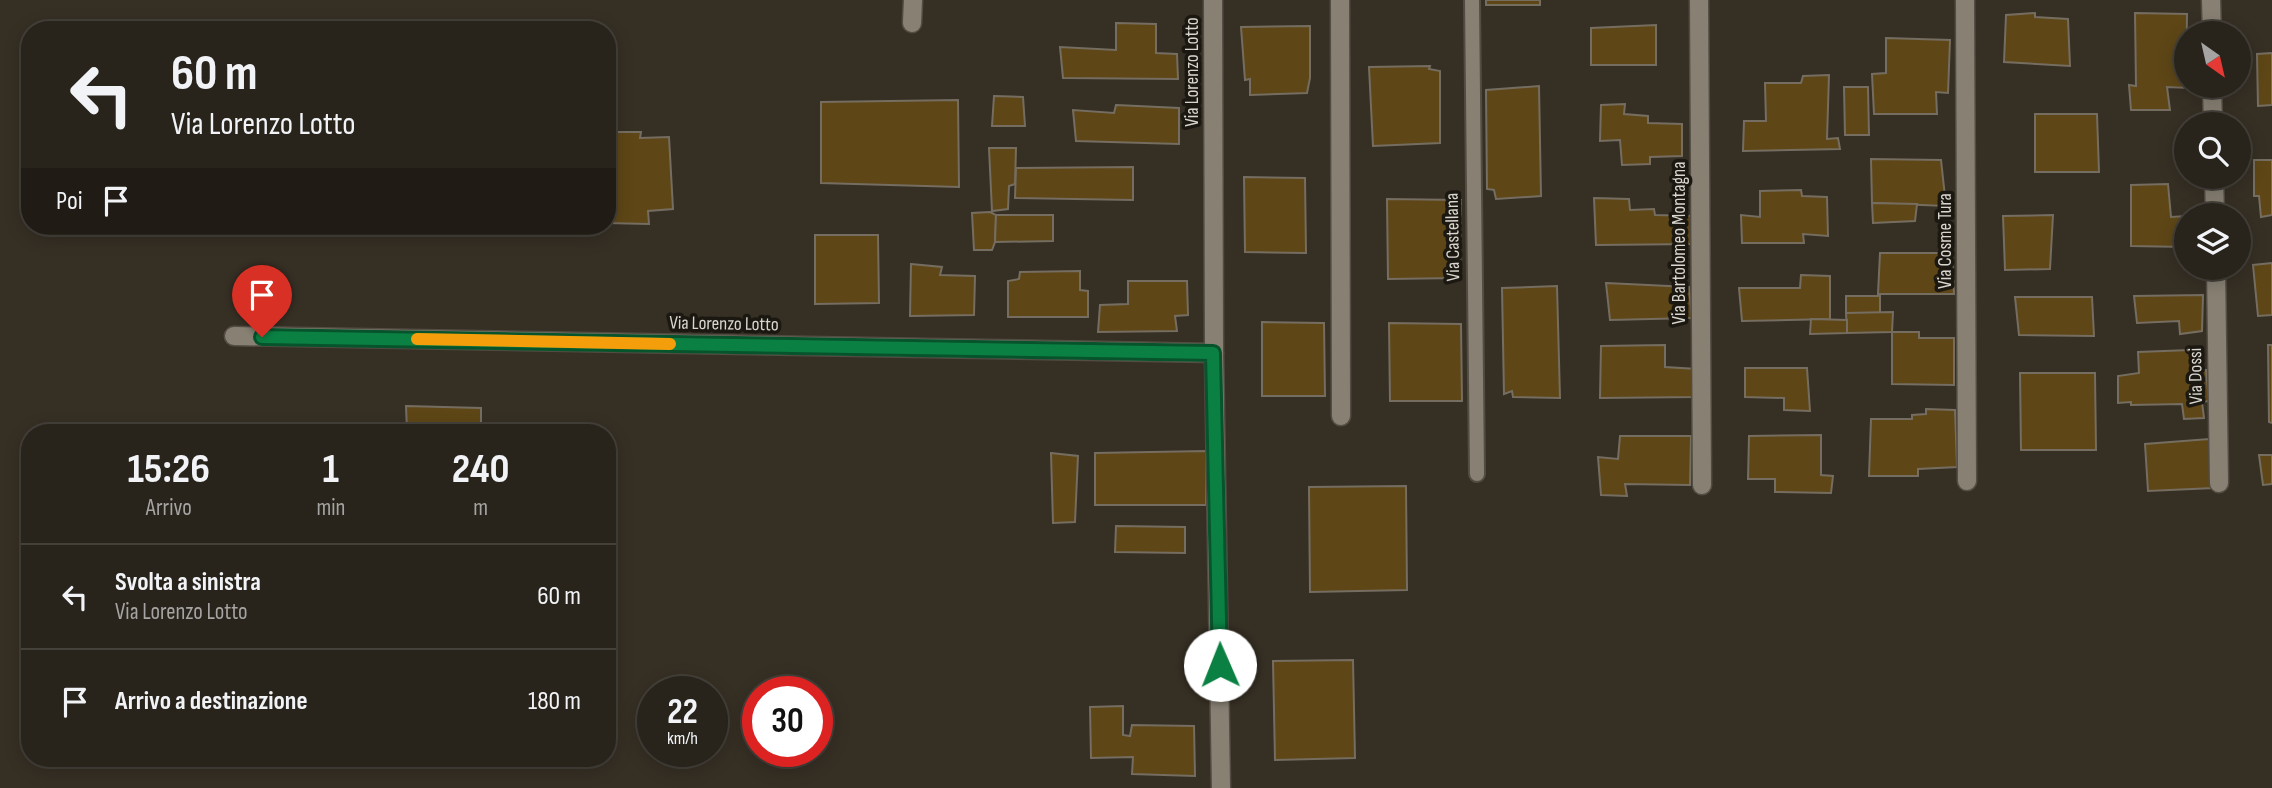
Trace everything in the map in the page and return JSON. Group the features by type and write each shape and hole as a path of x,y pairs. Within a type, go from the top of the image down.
{"street":[{"path":"912,23 913,0"},
{"name":"Via Lorenzo Lotto","path":"1213,0 1213,353 1221,788"},
{"path":"1340,0 1341,416"},
{"name":"Via Bartolomeo Montagna","path":"1699,0 1702,485"},
{"name":"Via Cosme Tura","path":"1965,0 1967,481"},
{"path":"2211,0 2212,21"},
{"name":"Via Dossi","path":"2216,280 2219,483"},
{"name":"Via Lorenzo Lotto","path":"234,336 1213,353"}],"lane":[{"name":"Via Castellana","path":"1472,0 1477,474"}],"building":[{"path":"1486,0 1540,0 1540,5 1486,5"},
{"path":"2035,13 2035,17 2068,19 2070,66 2004,62 2006,15"},
{"path":"2135,13 2187,14 2187,21 2174,21 2174,87 2167,87 2170,110 2131,110 2129,85 2136,86"},
{"path":"1116,23 1156,24 1156,53 1177,54 1178,79 1063,78 1060,47 1116,50"},
{"path":"1656,25 1656,65 1591,65 1591,28"},
{"path":"1310,26 1310,78 1307,93 1250,95 1250,79 1245,80 1241,27"},
{"path":"1886,38 1950,40 1948,93 1936,92 1937,114 1874,114 1872,74 1886,73"},
{"path":"2272,53 2272,105 2258,106 2257,54"},
{"path":"1430,66 1429,69 1440,71 1440,143 1373,146 1369,67"},
{"path":"1829,75 1827,139 1838,138 1840,149 1743,151 1744,121 1766,121 1765,83 1801,83 1803,76"},
{"path":"1539,86 1541,196 1496,199 1494,190 1487,189 1486,90"},
{"path":"1844,87 1868,87 1869,135 1845,135"},
{"path":"994,96 1023,97 1025,126 992,126"},
{"path":"958,100 959,187 821,183 821,102"},
{"path":"1625,104 1624,114 1648,116 1648,123 1682,124 1682,156 1650,157 1650,164 1622,165 1620,140 1600,141 1601,105"},
{"path":"1116,105 1179,108 1179,144 1076,141 1073,110 1114,113"},
{"path":"2035,114 2097,114 2099,172 2035,172"},
{"path":"616,132 641,132 640,138 669,137 673,209 648,211 649,224 616,223"},
{"path":"989,148 1016,148 1015,184 1009,186 1008,209 992,211"},
{"path":"1871,159 1941,160 1946,206 1872,203"},
{"path":"2254,160 2272,160 2272,215 2261,217 2259,196 2254,196"},
{"path":"1133,167 1133,200 1015,198 1016,168"},
{"path":"1244,177 1305,178 1306,253 1245,252"},
{"path":"2168,184 2171,217 2174,217 2174,247 2131,246 2131,185"},
{"path":"1801,190 1802,196 1827,197 1828,236 1803,234 1804,243 1742,243 1741,215 1760,217 1760,191"},
{"path":"1594,198 1629,199 1630,210 1654,209 1655,215 1694,216 1696,244 1596,245"},
{"path":"1387,199 1461,200 1460,278 1388,279"},
{"path":"1872,203 1917,204 1915,221 1873,223"},
{"path":"990,212 996,215 992,250 974,250 972,213"},
{"path":"996,215 1053,215 1053,241 995,242"},
{"path":"2053,215 2050,269 2005,270 2003,216"},
{"path":"815,235 878,235 879,303 815,304"},
{"path":"1880,253 1952,253 1954,294 1878,294"},
{"path":"2272,263 2272,315 2258,316 2253,265"},
{"path":"911,264 942,267 940,275 975,276 974,315 910,316"},
{"path":"1080,271 1080,290 1088,291 1088,317 1008,317 1008,281 1019,279 1020,272"},
{"path":"1801,275 1830,276 1830,319 1742,321 1739,288 1800,288"},
{"path":"1128,281 1187,281 1188,315 1175,316 1177,331 1098,332 1100,305 1128,304"},
{"path":"1606,283 1689,287 1692,318 1610,320"},
{"path":"1557,286 1560,398 1513,397 1512,391 1504,394 1502,288"},
{"path":"2203,295 2202,331 2180,334 2179,321 2137,323 2134,296"},
{"path":"1846,296 1880,296 1880,313 1846,313"},
{"path":"2015,297 2092,297 2094,336 2019,335"},
{"path":"1893,312 1892,332 1847,333 1846,313"},
{"path":"1811,319 1847,320 1847,333 1810,334"},
{"path":"1262,322 1324,323 1325,396 1262,396"},
{"path":"1389,323 1461,324 1462,401 1390,401"},
{"path":"1892,332 1919,332 1919,338 1954,338 1954,385 1892,384"},
{"path":"1665,345 1665,367 1697,369 1696,397 1600,398 1601,346"},
{"path":"2268,345 2272,345 2272,423 2269,422"},
{"path":"2190,350 2191,369 2206,370 2209,401 2202,402 2204,418 2184,419 2182,404 2118,403 2118,376 2139,373 2138,352"},
{"path":"1745,368 1807,368 1810,411 1784,410 1784,398 1745,397"},
{"path":"2020,373 2095,373 2096,450 2021,450"},
{"path":"406,406 481,408 481,424 407,424"},
{"path":"1926,409 1955,410 1957,467 1918,469 1918,476 1869,476 1871,419 1912,419 1912,415 1926,414"},
{"path":"1821,435 1821,475 1833,476 1831,493 1775,492 1775,479 1748,479 1749,436"},
{"path":"1620,436 1691,436 1690,485 1625,484 1627,496 1601,495 1598,457 1618,459"},
{"path":"2209,439 2214,488 2148,491 2145,444"},
{"path":"1206,451 1206,505 1095,505 1095,453"},
{"path":"1051,453 1078,456 1075,522 1053,523"},
{"path":"2259,455 2272,455 2272,484 2263,485"},
{"path":"1406,486 1407,590 1310,592 1309,487"},
{"path":"1116,526 1185,527 1185,553 1115,552"},
{"path":"1353,660 1355,758 1275,760 1273,661"},
{"path":"1123,706 1123,735 1130,736 1132,725 1194,726 1195,776 1132,774 1133,757 1091,758 1090,707"}],"slow traffic":[{"path":"417,339 670,344"}],"route":[{"path":"262,337 1213,353 1220,665"}]}
